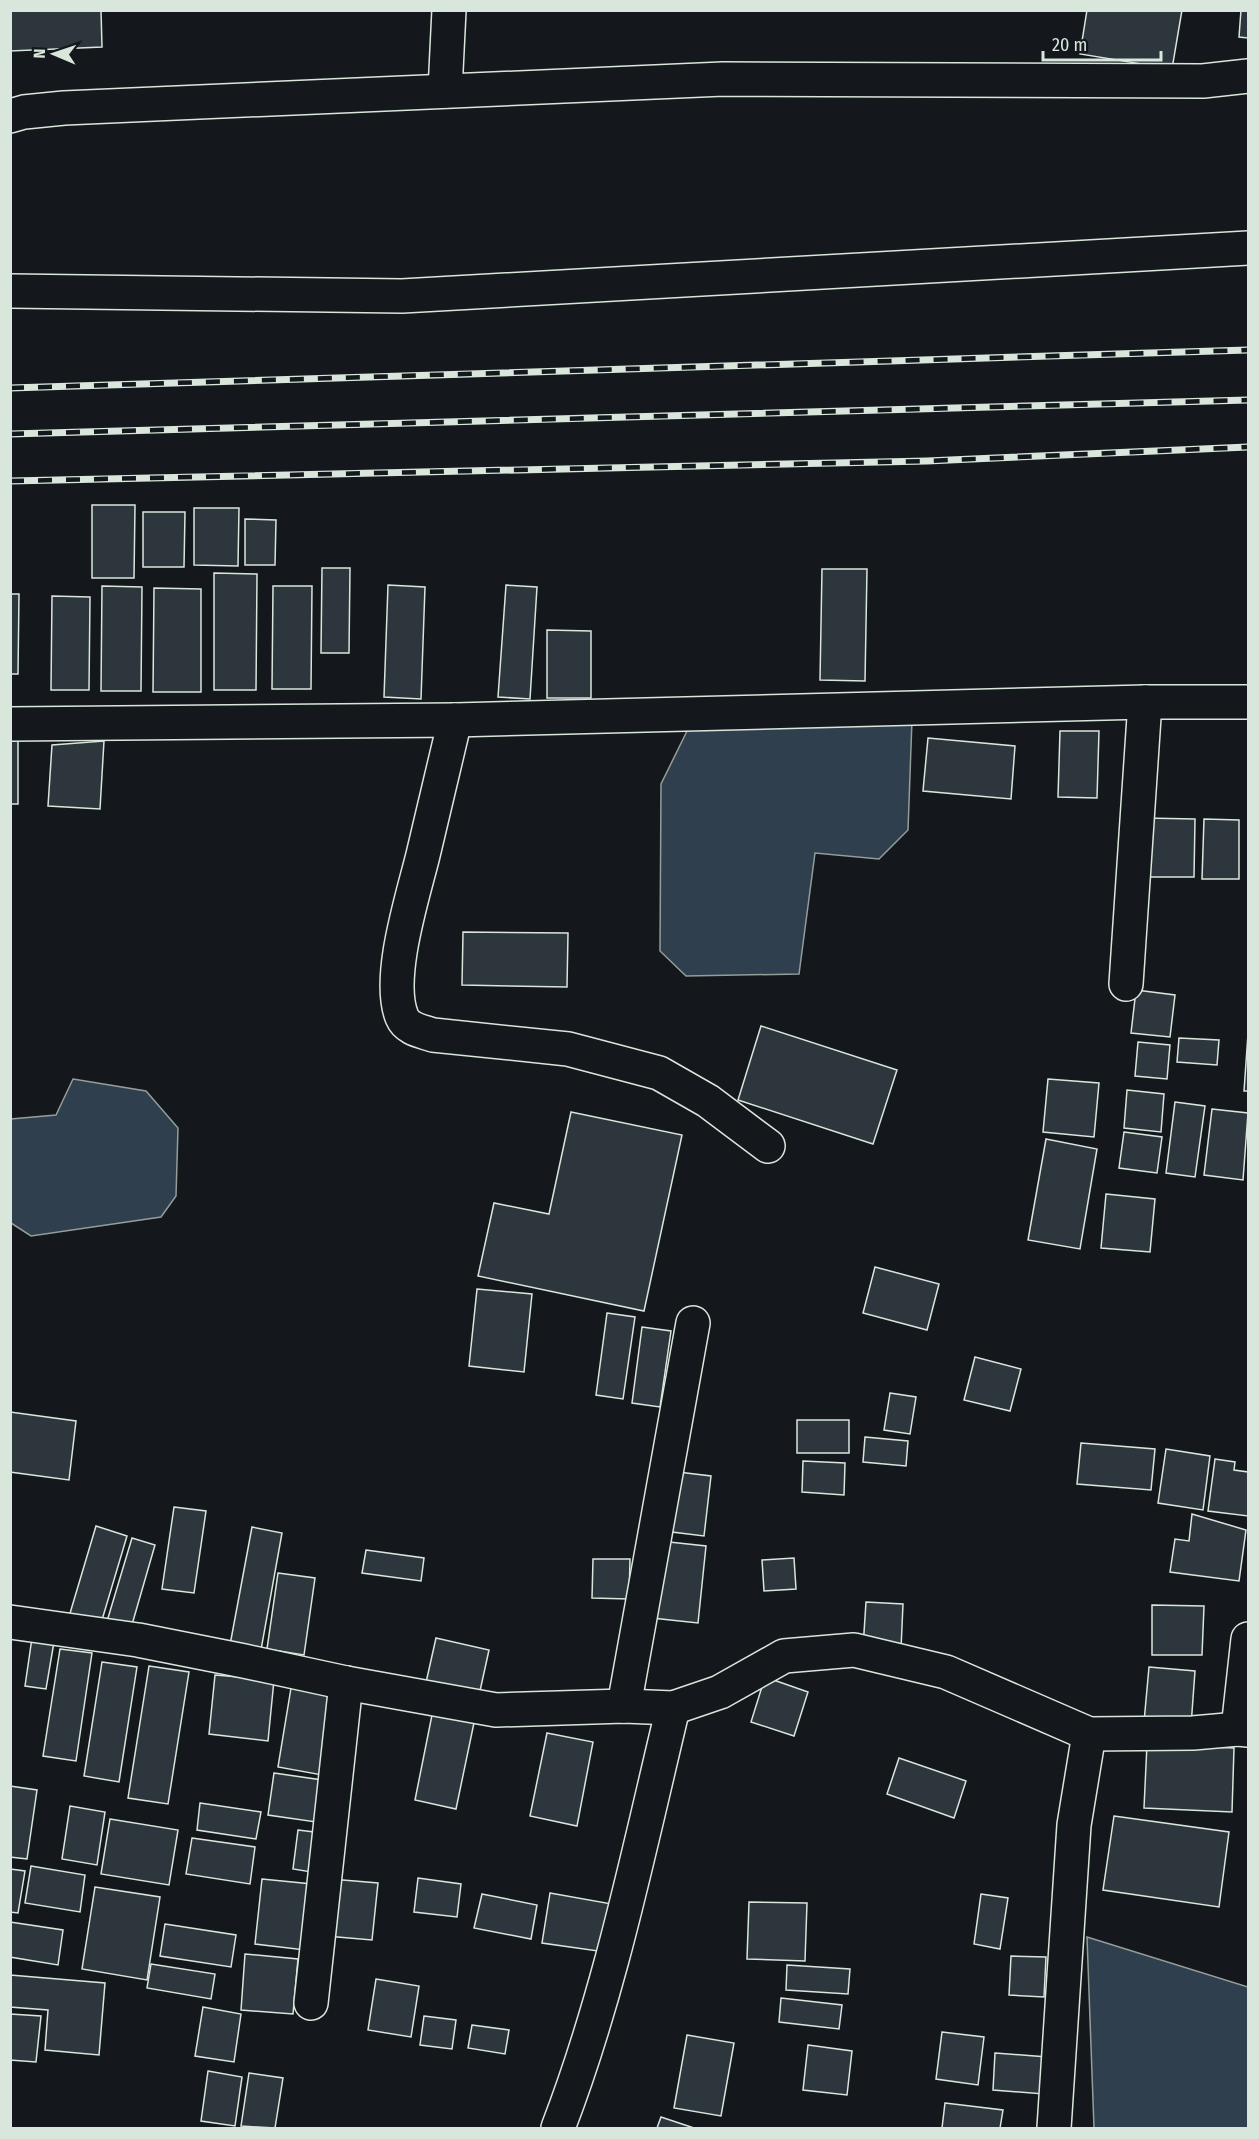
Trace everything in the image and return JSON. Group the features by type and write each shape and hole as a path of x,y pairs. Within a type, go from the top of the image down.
{"street":[{"path":"445,91 449,10"},
{"path":"10,116 64,108 723,79 1203,81 1248,76"},
{"path":"10,291 402,296 1248,248"},
{"path":"10,724 455,720 1145,702 1248,702"},
{"path":"1126,984 1145,702"},
{"path":"455,720 402,946 397,978 397,1002 403,1020 413,1029 433,1035 568,1049 659,1073 708,1101 768,1146"},
{"path":"624,1707 693,1323"},
{"path":"10,1622 138,1640 244,1660 346,1683 496,1710 673,1708 720,1692 784,1656 854,1650 946,1672 1089,1734 1243,1730 1248,1639"},
{"path":"311,2003 346,1683"},
{"path":"558,2128 578,2077 618,1936 673,1708"},
{"path":"1054,2128 1074,1825 1089,1734"}],"water":[{"path":"912,720 908,830 879,859 815,853 799,974 686,976 660,951 661,784 690,725"},
{"path":"73,1079 146,1091 178,1128 176,1196 161,1217 31,1236 11,1223 11,1119 56,1115"},
{"path":"1087,1937 1248,1987 1248,2128 1094,2128"}],"building":[{"path":"10,10 101,10 102,47 10,51"},
{"path":"1087,10 1182,10 1172,69 1080,54"},
{"path":"1241,10 1248,10 1248,38 1239,37"},
{"path":"92,505 135,505 134,578 92,578"},
{"path":"194,508 239,508 238,566 194,565"},
{"path":"143,512 185,512 184,567 143,567"},
{"path":"245,519 276,520 275,565 245,565"},
{"path":"322,568 350,568 349,653 321,653"},
{"path":"822,569 867,569 865,681 820,680"},
{"path":"214,573 257,574 256,690 214,690"},
{"path":"388,585 425,587 421,699 384,697"},
{"path":"506,585 537,587 530,699 498,697"},
{"path":"102,586 142,587 141,691 101,691"},
{"path":"273,586 312,586 311,689 272,689"},
{"path":"154,588 201,589 201,692 153,692"},
{"path":"10,594 19,594 18,674 10,674"},
{"path":"52,596 90,597 89,690 51,690"},
{"path":"547,630 591,631 591,698 547,698"},
{"path":"1060,731 1099,731 1097,798 1058,797"},
{"path":"928,738 1015,746 1011,799 923,791"},
{"path":"10,739 18,739 18,804 10,804"},
{"path":"104,741 100,809 48,806 52,745"},
{"path":"1144,818 1195,819 1194,877 1144,877"},
{"path":"1204,819 1239,820 1239,879 1202,879"},
{"path":"463,932 568,933 567,987 462,985"},
{"path":"1136,990 1175,995 1170,1037 1131,1033"},
{"path":"761,1026 897,1070 873,1144 738,1100"},
{"path":"1248,1034 1248,1091 1244,1091"},
{"path":"1179,1038 1219,1040 1217,1065 1177,1062"},
{"path":"1138,1042 1170,1045 1167,1079 1135,1076"},
{"path":"1048,1079 1099,1083 1094,1137 1043,1132"},
{"path":"1127,1090 1164,1094 1161,1132 1124,1128"},
{"path":"1175,1102 1205,1106 1195,1177 1166,1173"},
{"path":"1212,1109 1248,1113 1243,1180 1204,1175"},
{"path":"571,1112 682,1135 644,1311 478,1276 494,1203 549,1214"},
{"path":"1124,1132 1162,1137 1157,1173 1119,1168"},
{"path":"1046,1139 1097,1149 1080,1249 1028,1240"},
{"path":"1106,1194 1155,1199 1150,1252 1101,1248"},
{"path":"875,1267 939,1284 927,1330 863,1313"},
{"path":"477,1289 532,1294 524,1372 469,1366"},
{"path":"607,1313 635,1317 623,1399 596,1395"},
{"path":"642,1327 671,1331 660,1407 632,1403"},
{"path":"975,1357 1021,1369 1010,1411 964,1400"},
{"path":"890,1393 916,1397 910,1434 884,1430"},
{"path":"10,1412 76,1421 69,1480 10,1472"},
{"path":"797,1420 849,1420 849,1453 797,1453"},
{"path":"865,1437 908,1441 906,1466 863,1462"},
{"path":"1081,1443 1155,1449 1151,1490 1077,1484"},
{"path":"1166,1449 1210,1456 1203,1510 1158,1503"},
{"path":"1215,1459 1235,1462 1234,1470 1248,1472 1248,1516 1208,1511"},
{"path":"803,1461 845,1463 844,1495 802,1492"},
{"path":"678,1472 711,1476 704,1536 672,1532"},
{"path":"174,1507 206,1511 194,1593 162,1589"},
{"path":"1192,1514 1246,1530 1239,1581 1170,1572 1175,1539 1189,1541"},
{"path":"96,1526 127,1536 99,1630 68,1620"},
{"path":"252,1527 282,1533 261,1650 230,1645"},
{"path":"132,1538 155,1545 129,1635 105,1628"},
{"path":"660,1541 706,1546 698,1623 652,1618"},
{"path":"366,1550 424,1558 421,1581 362,1573"},
{"path":"794,1558 796,1589 764,1591 762,1560"},
{"path":"593,1559 630,1559 629,1599 592,1598"},
{"path":"278,1573 315,1578 304,1655 267,1649"},
{"path":"866,1602 903,1604 901,1649 863,1648"},
{"path":"1152,1605 1204,1606 1202,1655 1152,1655"},
{"path":"32,1638 54,1642 46,1689 25,1686"},
{"path":"436,1638 489,1650 478,1700 425,1687"},
{"path":"60,1649 92,1653 76,1761 43,1756"},
{"path":"102,1662 137,1667 119,1782 84,1776"},
{"path":"149,1666 189,1672 168,1804 128,1798"},
{"path":"1149,1667 1195,1671 1191,1726 1144,1722"},
{"path":"215,1675 274,1680 268,1741 209,1734"},
{"path":"765,1677 808,1692 794,1736 751,1722"},
{"path":"292,1682 337,1690 322,1775 278,1767"},
{"path":"433,1710 475,1718 456,1809 415,1800"},
{"path":"547,1733 593,1742 577,1826 530,1816"},
{"path":"1147,1744 1234,1748 1232,1812 1144,1808"},
{"path":"899,1758 966,1781 954,1818 887,1794"},
{"path":"274,1773 322,1780 316,1822 268,1815"},
{"path":"10,1786 37,1790 27,1859 10,1857"},
{"path":"200,1803 261,1812 256,1839 197,1830"},
{"path":"70,1806 105,1812 97,1865 62,1859"},
{"path":"1114,1816 1229,1832 1219,1907 1103,1890"},
{"path":"110,1819 178,1830 169,1885 101,1874"},
{"path":"298,1830 322,1833 317,1873 293,1869"},
{"path":"192,1838 255,1847 250,1884 186,1874"},
{"path":"31,1866 85,1875 80,1912 25,1903"},
{"path":"10,1869 25,1871 18,1913 10,1912"},
{"path":"418,1878 461,1884 457,1917 414,1912"},
{"path":"262,1879 312,1884 305,1950 255,1944"},
{"path":"331,1879 378,1883 372,1940 326,1936"},
{"path":"95,1887 160,1897 147,1980 82,1969"},
{"path":"550,1893 612,1904 605,1952 542,1943"},
{"path":"482,1894 537,1905 531,1939 474,1928"},
{"path":"981,1894 1008,1898 1000,1949 974,1944"},
{"path":"749,1902 807,1903 805,1961 747,1959"},
{"path":"10,1922 63,1930 58,1965 10,1957"},
{"path":"165,1924 236,1935 231,1967 160,1956"},
{"path":"245,1954 298,1959 293,2014 241,2010"},
{"path":"1011,1956 1046,1957 1044,1997 1009,1995"},
{"path":"151,1964 215,1974 211,1999 147,1988"},
{"path":"787,1965 850,1969 848,1994 786,1990"},
{"path":"10,1975 105,1983 99,2055 45,2050 48,2010 10,2007"},
{"path":"376,1979 419,1986 411,2037 368,2030"},
{"path":"781,1998 842,2005 839,2029 779,2022"},
{"path":"203,2007 241,2014 234,2062 195,2056"},
{"path":"10,2014 41,2016 36,2062 10,2060"},
{"path":"424,2016 456,2020 452,2049 420,2045"},
{"path":"472,2025 509,2030 505,2054 468,2048"},
{"path":"942,2032 984,2037 978,2085 936,2079"},
{"path":"687,2035 734,2043 721,2116 674,2108"},
{"path":"808,2045 852,2051 847,2095 803,2090"},
{"path":"995,2053 1047,2057 1044,2094 993,2090"},
{"path":"208,2071 242,2077 235,2126 201,2121"},
{"path":"249,2073 283,2078 275,2128 241,2126"},
{"path":"945,2103 1003,2110 1000,2128 942,2128"},
{"path":"661,2117 694,2128 657,2128"}],"railway":[{"path":"10,388 1248,350"},
{"path":"10,434 1248,400"},
{"path":"10,481 927,461 1248,447"}]}
